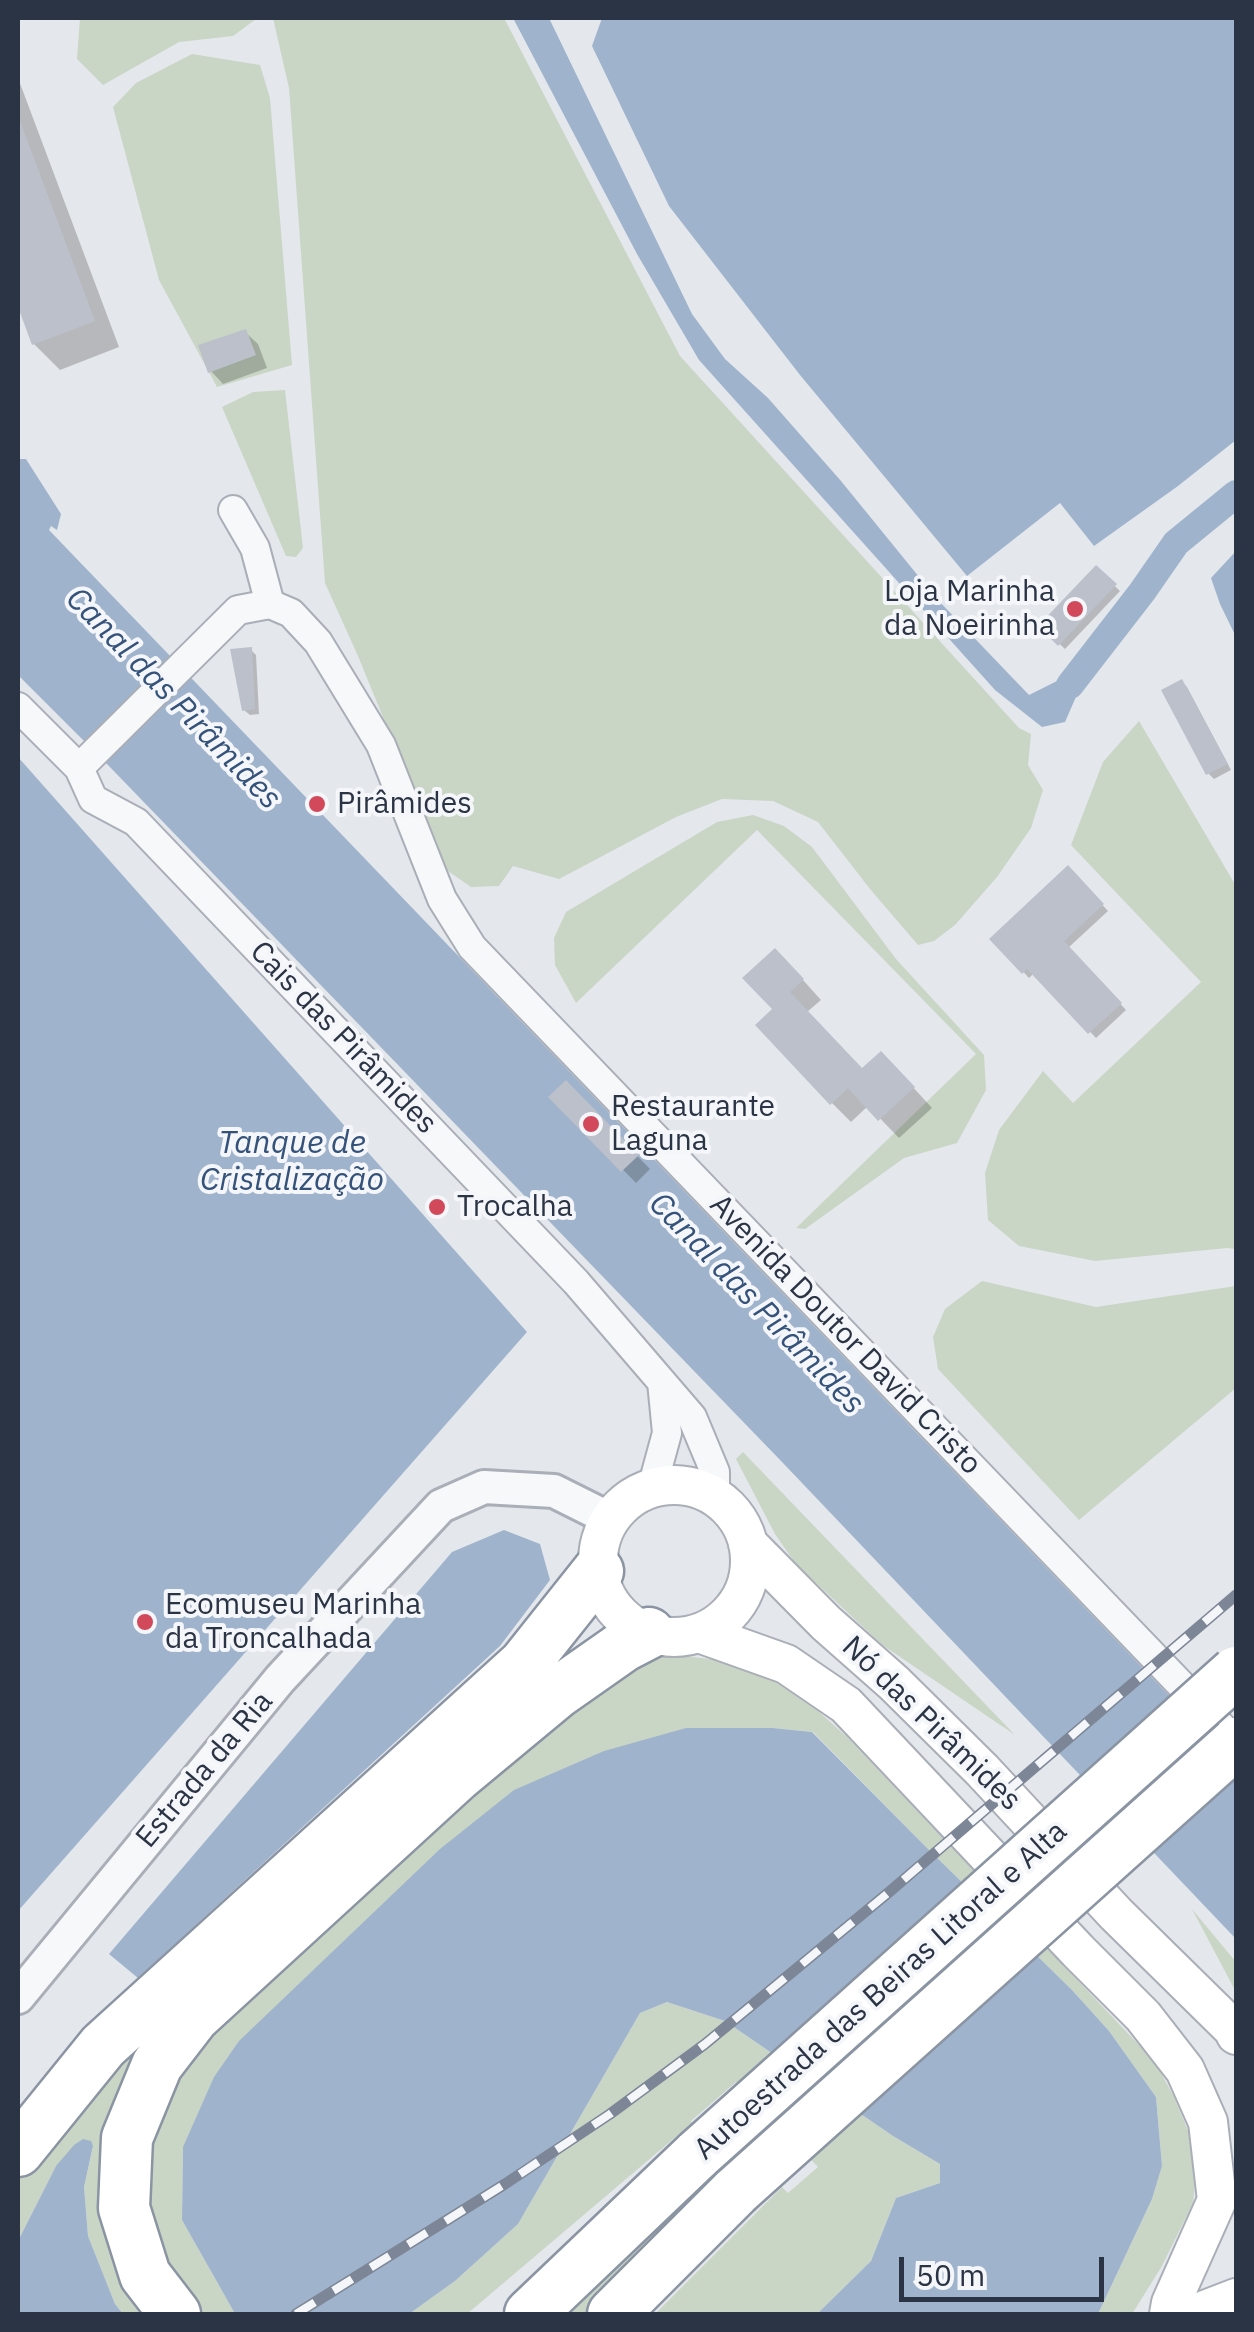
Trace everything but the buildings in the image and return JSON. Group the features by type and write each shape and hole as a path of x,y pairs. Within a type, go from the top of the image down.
{"highway":[{"path":"18,2151 103,2046 524,1664 598,1570"},
{"path":"175,2314 145,2276 124,2208 127,2138 157,2065 194,2017 457,1776 558,1693 649,1633"},
{"name":"Autoestrada das Beiras Litoral e Alta","path":"530,2309 1236,1672"},
{"name":"Autoestrada das Beiras Litoral e Alta","path":"613,2314 736,2191 1236,1742"}],"main road":[{"path":"649,1633 626,1620 608,1601 598,1570 597,1550 606,1525 622,1504 644,1490 668,1484 692,1486 715,1496"},
{"name":"Nó das Pirâmides","path":"715,1496 733,1512 748,1544 982,1770 1236,2035"},
{"path":"699,1633 721,1621 738,1603 748,1581 748,1544"},
{"name":"Nó das Pirâmides","path":"649,1633 676,1638 699,1633 786,1664 846,1705 1143,2016 1184,2070 1208,2122 1217,2200 1169,2314"},
{"path":"1200,2314 1236,2298"}],"street":[{"path":"84,762 238,610 270,604 254,548 234,510"},
{"name":"Avenida Doutor David Cristo","path":"270,604 290,613 318,642 380,745 442,899 472,947 1236,1742"},
{"name":"Cais das Pirâmides","path":"18,707 84,762 92,798 136,822 576,1282 692,1416 714,1472 715,1496"},
{"path":"652,1488 668,1434 662,1382"},
{"name":"Estrada da Ria","path":"18,1997 280,1679 442,1506 484,1488 554,1491 610,1519"}],"green space":[{"path":"80,18 256,19 233,36 179,42 103,85 77,59"},
{"path":"273,18 504,18 680,356 1019,728 1031,734 1028,765 1043,790 1031,828 997,877 955,925 934,941 918,945 818,822 773,801 722,799 676,817 559,879 513,866 499,886 471,887 445,869 325,583 289,88"},
{"path":"192,54 260,65 270,98 292,365 217,387 159,280 113,107 136,83"},
{"path":"285,390 303,548 296,557 286,556 222,407 253,392"},
{"path":"1139,721 1236,886 1236,1249 1095,1261 1019,1246 988,1220 985,1173 999,1130 1043,1071 1073,1103 1201,982 1071,845 1103,762"},
{"path":"753,815 784,826 812,847 896,959 984,1055 986,1090 957,1143 904,1158 805,1229 796,1228 976,1054 757,830 576,1003 555,965 554,938 566,912 717,822"},
{"path":"982,1281 1096,1307 1236,1286 1236,1388 1079,1520 938,1369 933,1337 945,1309"},
{"path":"743,1452 1015,1735 881,1644 795,1563 775,1534 736,1459"},
{"path":"678,1655 717,1660 775,1682 818,1711 1155,2062 1189,2133 1196,2175 1193,2203 1162,2266 1132,2314 1098,2314 1152,2199 1162,2166 1156,2097 1109,2031 813,1732 686,1728 183,2147 182,2220 234,2312 241,2314 196,2314 151,2243 144,2141 184,2055 445,1809 641,1660"},
{"path":"1192,1909 1236,1962 1236,1992"},
{"path":"667,2002 725,2021 940,2164 940,2183 896,2198 871,2261 817,2314 655,2314 782,2187 788,2193 818,2167 736,2082 467,2314 409,2314 455,2281 518,2224 640,2013"},
{"path":"129,2046 144,2058 129,2092 157,2314 123,2314 115,2304 88,2236 84,2187 93,2147 56,2166 18,2241 18,2182 32,2158"},
{"path":"742,2142 752,2154 584,2314 556,2314"}],"water":[{"path":"513,18 549,18 692,314 725,359 768,398 937,599 1029,695 1061,679 1079,690 1065,722 1042,727 995,690 699,360 637,254"},
{"path":"602,18 1236,18 1236,440 1094,546 1060,503 967,576 800,375 669,206 592,46"},
{"name":"Canal das Pirâmides","path":"18,459 26,459 61,514 57,530 51,526 49,530 1236,1765 1236,1939 783,1463 18,675"},
{"path":"1236,551 1236,637 1211,578"},
{"name":"Ecomuseu Marinha da Troncalhada","path":"18,757 527,1332 18,1911"},
{"path":"504,1530 540,1544 550,1580 500,1646 138,1978 109,1954 452,1552"},
{"path":"686,1728 812,1732 1072,1990 1109,2031 1156,2097 1162,2166 1152,2199 1098,2314 817,2314 871,2261 896,2198 940,2183 940,2164 725,2021 667,2002 640,2013 518,2224 455,2281 409,2314 234,2312 182,2220 183,2147 214,2077 239,2041 440,1849 514,1790 604,1751"},
{"path":"83,2139 93,2146 84,2187 88,2236 115,2304 123,2314 18,2314 18,2241 56,2166"}],"waterway":[{"path":"1070,685 1176,543 1236,494"}],"railway":[{"path":"296,2314 505,2184 705,2044 1236,1595"}],"place":[{"name":"Loja Marinha da Noeirinha","path":"1075,609"},
{"name":"Pirâmides","path":"317,804"},
{"name":"Restaurante Laguna","path":"591,1124"},
{"name":"Trocalha","path":"437,1207"},
{"name":"Ecomuseu Marinha da Troncalhada","path":"145,1622"}],"water label":[{"name":"Tanque de Cristalização","path":"292,1162"}]}
